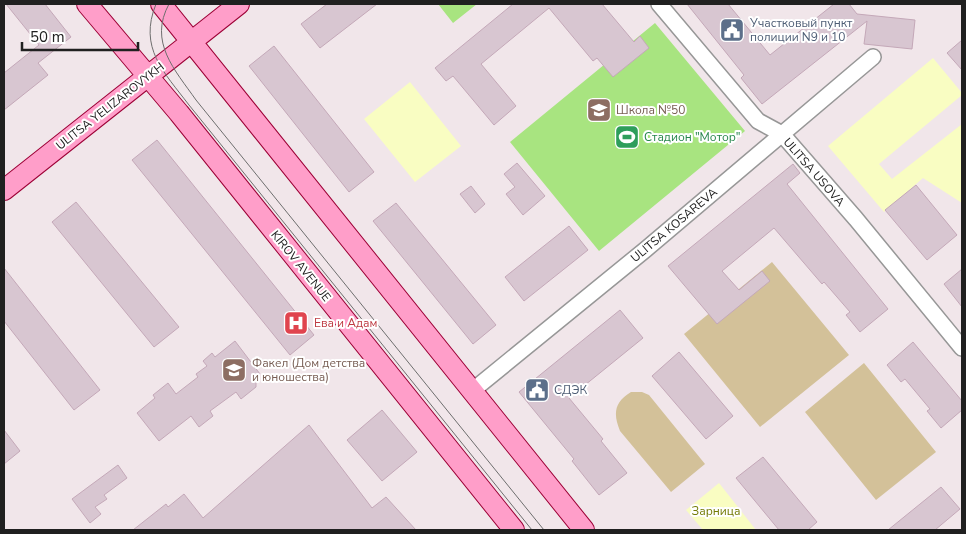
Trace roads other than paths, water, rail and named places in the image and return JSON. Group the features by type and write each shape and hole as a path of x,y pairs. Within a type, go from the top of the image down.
{"main road":[{"name":"KIROV AVENUE","path":"87,4 179,113 514,530"},
{"path":"161,4 584,530"},
{"name":"ULITSA YELIZAROVYKH","path":"4,190 239,4"}],"street":[{"name":"ULITSA USOVA","path":"659,4 758,121 782,134 962,348"},
{"name":"ULITSA KOSAREVA","path":"472,391 645,250 874,56"}],"tram line":[{"path":"156,4 151,20 150,34 156,59 163,70 189,105 532,530"},
{"path":"169,4 163,18 161,31 167,55 180,78 544,530"}],"place":[{"name":"Участковый пункт полиции N9 и 10","path":"732,30"},
{"name":"Школа №50","path":"599,110"},
{"name":"Стадион \"Мотор\"","path":"627,137"},
{"name":"Ева и Адам","path":"296,323"},
{"name":"Факел (Дом детства и юношества)","path":"234,370"},
{"name":"СДЭК","path":"537,390"}],"park label":[{"name":"Зарница","path":"716,511"}]}
